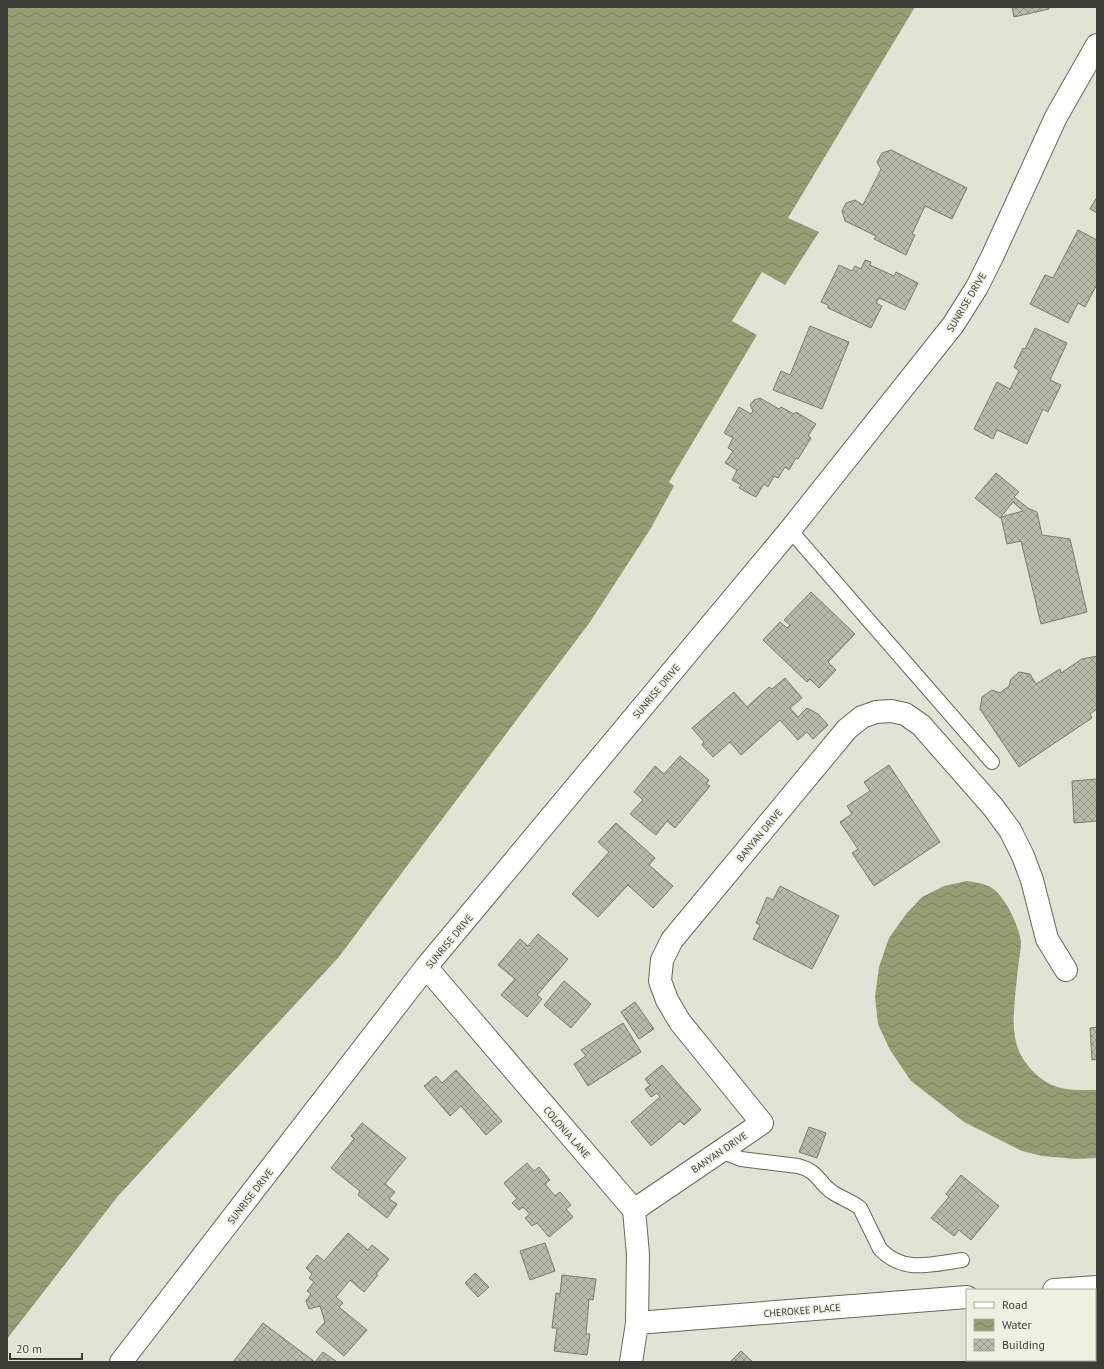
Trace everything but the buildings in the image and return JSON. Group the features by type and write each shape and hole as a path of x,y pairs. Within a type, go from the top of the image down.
{"street":[{"name":"SUNRISE DRIVE","path":"121,1362 426,967 790,530 953,325 977,287 1056,117 1097,45"},
{"name":"BANYAN DRIVE","path":"634,1210 762,1123 680,1022 667,1000 660,982 662,960 672,940 848,729 862,717 876,712 891,711 905,714 921,725 993,807 1010,830 1023,856 1032,880 1047,939 1066,970"},
{"name":"COLONIA LANE","path":"426,967 634,1210"},
{"path":"631,1362 637,1323 638,1254 634,1210"},
{"path":"1068,1289 1097,1287"},
{"name":"CHEROKEE PLACE","path":"637,1323 966,1297"}],"lane":[{"path":"790,530 992,762"},
{"path":"722,1151 741,1159 798,1166 815,1173 831,1191 854,1203 860,1208 880,1249 897,1262 906,1265 916,1265 962,1260"}],"water":[{"path":"7,7 915,7 788,218 819,232 785,285 762,272 732,321 757,335 669,482 674,486 651,528 590,622 338,958 118,1196 7,1339"},
{"path":"967,881 988,886 1000,895 1010,910 1020,935 1021,944 1015,999 1014,1026 1016,1042 1022,1056 1029,1067 1049,1084 1060,1088 1097,1090 1097,1158 1076,1159 1042,1156 1022,1151 964,1122 911,1081 890,1050 878,1024 875,997 879,967 889,938 906,914 922,897 944,886"}]}
